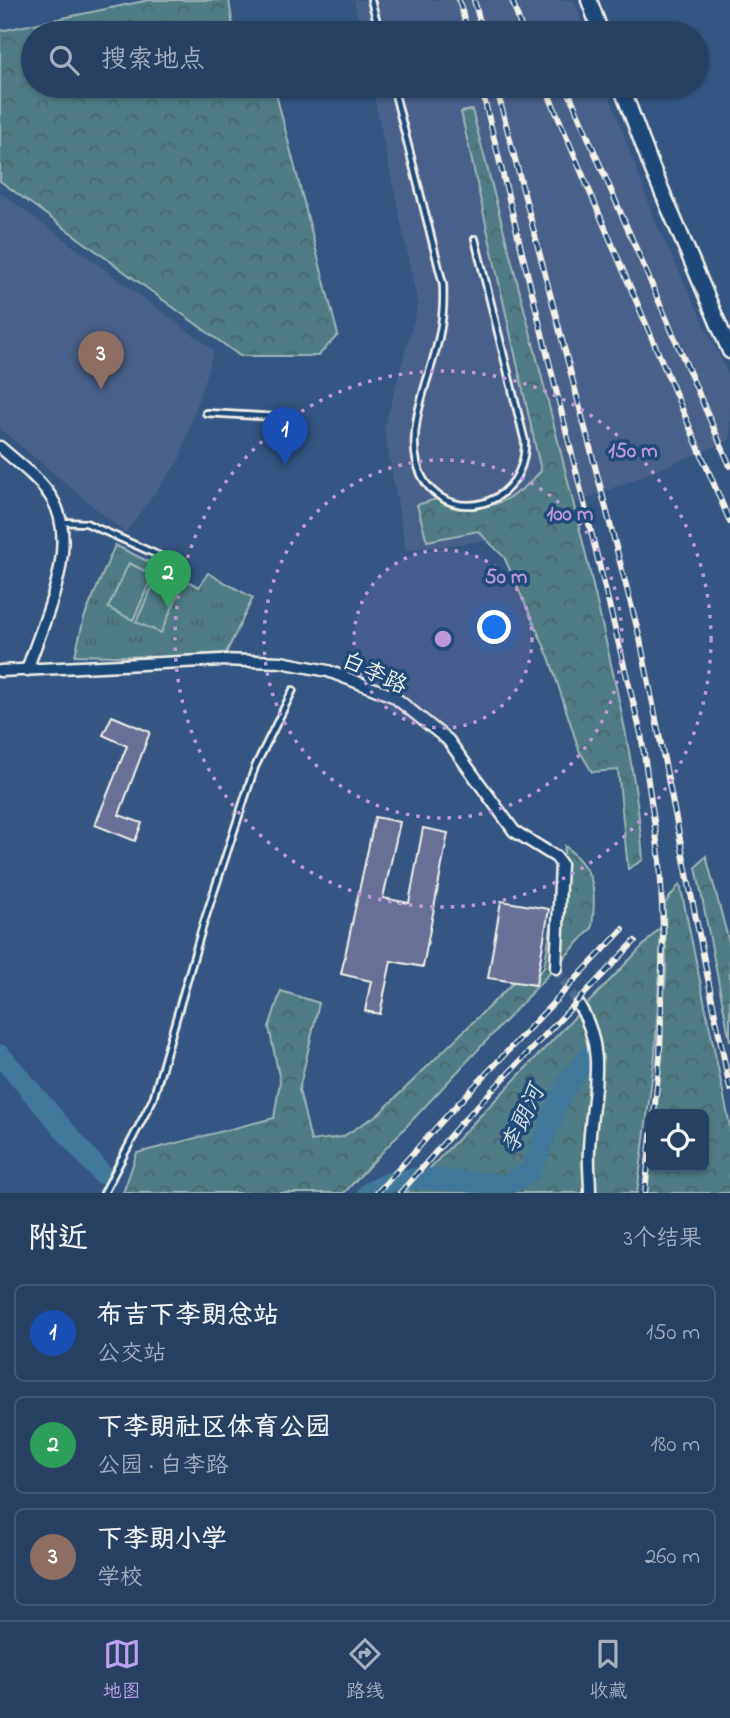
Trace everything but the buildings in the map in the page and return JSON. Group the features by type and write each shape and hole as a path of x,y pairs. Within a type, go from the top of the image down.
{"street":[{"path":"589,0 597,21"},
{"path":"626,98 652,168 730,351"},
{"path":"0,447 34,477 52,498 62,522 60,569 27,670"},
{"name":"白李路","path":"0,671 222,660 281,662 328,671 393,696 448,740 514,831 561,864 563,872 556,968"},
{"path":"579,1004 595,1037 597,1066 589,1149 590,1193"}],"lane":[{"path":"371,0 377,21"},
{"path":"396,98 443,284 444,311 417,427 416,459 425,482 434,492 455,503 467,505 481,504 505,493 521,471 525,458 525,442 475,239"},
{"path":"206,413 276,417"},
{"path":"62,522 86,523 178,564"},
{"path":"104,1193 153,1099 204,925 255,767 293,690"}],"shaded area":[{"path":"354,0 574,0 582,21 358,21"},
{"path":"375,98 610,98 656,223 730,378 730,440 484,541 406,550 384,429 418,305"},
{"path":"0,192 214,350 179,461 125,533 0,429"}],"green space":[{"path":"149,0 229,0 232,21 48,21"},
{"path":"21,27 21,98 277,98 338,335 318,356 240,356 0,181 0,31"},
{"path":"472,110 561,453 622,713 635,786 643,860 628,869 618,770 592,772 579,750 549,657 504,557 478,531 427,541 417,505 436,499 466,508 493,505 519,492 541,471 461,112"},
{"path":"115,545 199,587 208,573 253,598 226,653 160,657 75,655 84,618"},
{"path":"129,563 153,575 133,620 108,608"},
{"path":"157,577 181,588 161,633 136,622"},
{"path":"565,846 583,864 592,882 592,928 344,1193 123,1193 137,1153 274,1118 280,1081 269,1027 281,991 319,1003 299,1090 311,1141 342,1137 380,1113 519,977 533,979 544,967"},
{"path":"706,856 730,946 730,1041 696,867"},
{"path":"680,884 730,1126 730,1193 645,1193 647,1172 709,1172 709,1109 653,1109 666,973 665,903"},
{"path":"662,926 655,1055 637,1193 406,1193"}],"waterway":[{"name":"李朗河","path":"0,1055 102,1174"},
{"name":"李朗河","path":"368,1193 391,1182 419,1178 508,1185 531,1171 564,1089 589,1056"}],"tunnel":[{"path":"556,968 579,1005"}],"railway":[{"path":"459,0 465,21"},
{"path":"474,0 480,21"},
{"path":"512,0 519,21"},
{"path":"484,98 641,734 660,861 663,930 660,1056 655,1109"},
{"path":"499,98 640,639 730,1089"},
{"path":"550,98 730,522"},
{"path":"571,98 730,466"},
{"path":"377,1193 623,929"},
{"path":"400,1193 462,1122 635,941"},
{"path":"645,1193 647,1172"}],"place":[{"name":"下李朗小学","path":"101,389"},
{"name":"布吉下李朗总站","path":"285,465"},
{"name":"下李朗社区体育公园","path":"168,608"}]}
